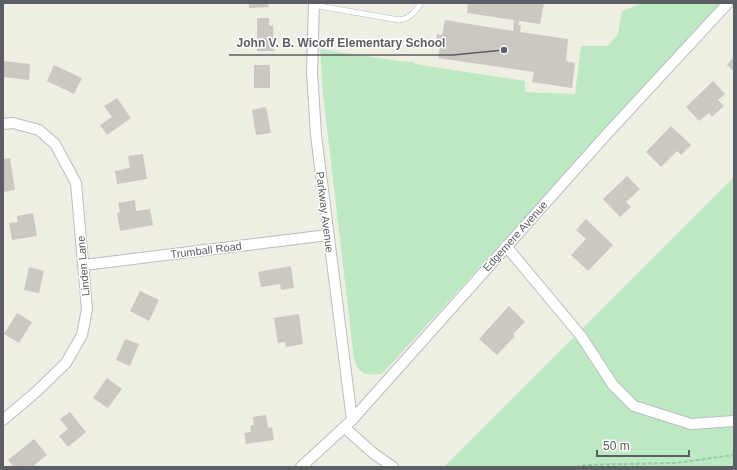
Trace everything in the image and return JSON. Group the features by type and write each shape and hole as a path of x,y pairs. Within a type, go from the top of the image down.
{"street":[{"name":"Edgemere Avenue","path":"301,467 348,424 606,134 728,3"},
{"name":"Parkway Avenue","path":"314,4 312,72 319,165 348,424"},
{"name":"Linden Lane","path":"3,124 13,123 39,130 55,144 76,183 87,309 82,335 66,364 3,420"},
{"name":"Trumball Road","path":"84,265 328,235"},
{"path":"506,246 581,336 613,385 634,406 691,424 734,421"},
{"path":"348,424 373,453 393,467"}],"lane":[{"path":"314,4 405,20 410,17 421,3"}],"path":[{"path":"576,467 587,465 675,464 734,455"}],"green space":[{"path":"643,3 721,3 382,374 367,374 361,371 356,365 354,359 323,94 320,49 398,61 414,62 415,64 525,81 525,92 575,94 581,46 608,46 618,34 622,11"},
{"path":"734,177 734,467 444,467"}],"building":[{"path":"249,3 268,3 269,7 249,8"},
{"path":"468,3 544,3 540,24 519,21 518,25 521,25 520,32 568,39 566,61 575,63 572,88 532,82 534,72 438,58 441,42 436,41 437,34 442,35 445,20 513,31 514,20 467,13"},
{"path":"257,18 269,18 269,26 273,25 274,51 257,51"},
{"path":"734,57 734,71 727,65"},
{"path":"3,61 30,64 29,80 3,77"},
{"path":"54,65 82,78 74,94 47,81"},
{"path":"254,65 270,65 270,88 254,88"},
{"path":"713,81 725,94 718,100 724,106 712,117 709,113 699,121 686,107"},
{"path":"117,98 131,118 107,135 100,125 112,117 104,106"},
{"path":"266,107 271,133 256,135 252,110"},
{"path":"671,126 691,145 681,155 677,151 661,167 646,152"},
{"path":"143,154 147,179 117,184 115,171 130,168 128,156"},
{"path":"10,158 15,190 3,192 3,159"},
{"path":"627,176 640,189 626,202 631,207 620,217 603,199"},
{"path":"135,200 136,211 150,209 153,225 120,231 117,213 120,212 118,203"},
{"path":"33,213 37,236 12,240 9,223 18,222 17,216"},
{"path":"586,219 613,245 588,271 571,255 586,239 576,230"},
{"path":"291,266 294,288 281,290 280,284 261,287 258,272"},
{"path":"29,267 44,271 39,293 24,290"},
{"path":"140,291 159,300 149,321 130,311"},
{"path":"509,306 525,322 513,334 515,336 497,355 479,339"},
{"path":"17,313 32,322 19,343 4,334"},
{"path":"299,314 303,344 286,347 285,342 278,343 274,318"},
{"path":"125,339 139,344 130,366 116,360"},
{"path":"107,378 122,389 108,408 93,398"},
{"path":"70,412 86,432 68,447 59,436 68,429 60,419"},
{"path":"266,415 268,428 272,427 274,440 246,444 244,433 251,432 250,426 254,425 253,417"},
{"path":"34,439 47,455 32,467 29,467 28,465 26,467 14,467 8,460"}],"place":[{"name":"John V. B. Wicoff Elementary School","path":"504,50"}]}
